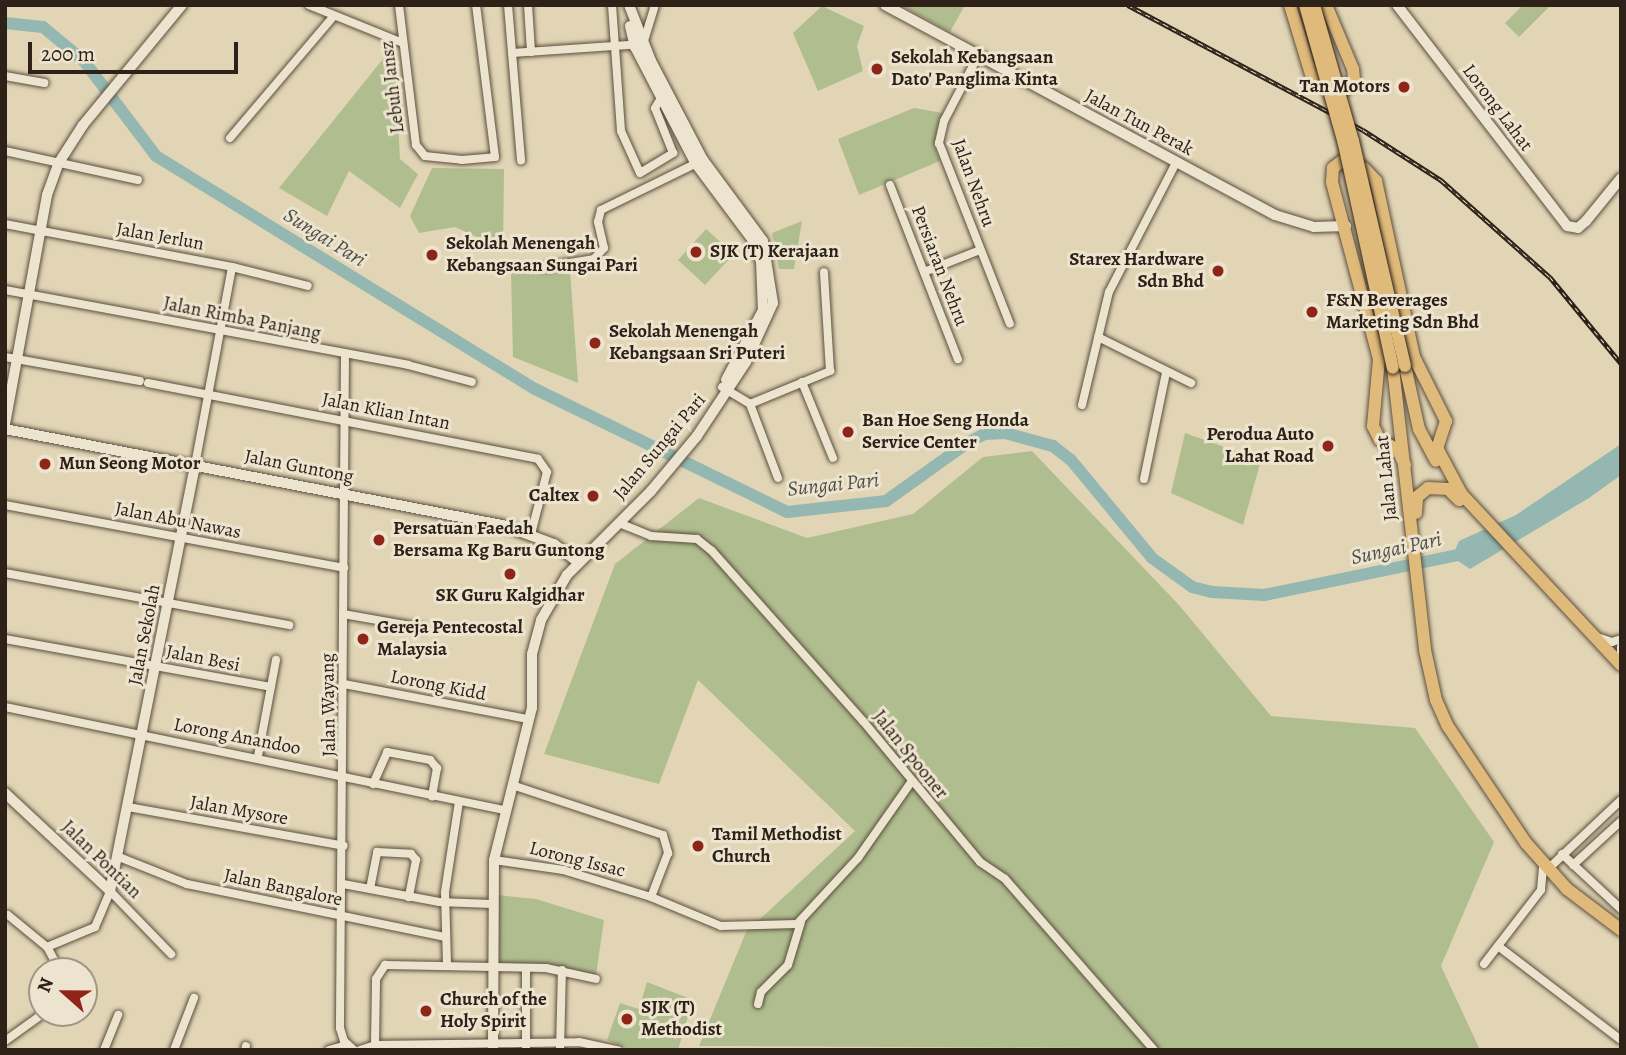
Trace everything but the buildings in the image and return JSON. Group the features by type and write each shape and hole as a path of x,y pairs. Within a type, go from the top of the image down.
{"main road":[{"name":"Jalan Sungai Pari","path":"576,560 618,523 694,434 725,389 760,319 766,294 756,246 684,141 661,98 639,46 629,5"},
{"name":"Jalan Tun Perak","path":"885,5 1287,220 1314,228 1346,226"},
{"path":"1290,5 1311,74 1326,85 1345,89 1354,80 1353,69 1326,5"},
{"name":"Jalan Lahat","path":"1305,5 1344,144 1399,367"},
{"name":"Jalan Lahat","path":"1314,5 1353,141 1399,367 1401,428 1428,669 1447,726 1545,865 1567,889 1621,930"},
{"name":"Jalan Sungai Pari","path":"639,46 700,162"},
{"path":"1374,433 1379,359 1331,177 1335,164 1346,161 1364,168 1376,181 1412,347 1447,427 1437,449 1461,493"},
{"path":"1399,367 1426,445 1461,493 1621,662"},
{"path":"1417,421 1426,430 1436,430 1438,405"},
{"path":"1374,433 1391,439 1401,428"},
{"path":"1374,433 1396,447 1405,465"},
{"name":"Jalan Sungai Pari","path":"493,1047 494,860 527,719 532,629 576,560 649,489"},
{"path":"1417,566 1415,504 1422,491 1448,489 1489,523"}],"street":[{"path":"5,426 40,231 58,164 83,125 182,5"},
{"path":"309,5 403,43"},
{"name":"Lebuh Jansz","path":"399,5 416,145 430,158 495,157 476,5"},
{"path":"508,5 521,160"},
{"path":"528,5 531,52"},
{"path":"612,5 621,131 640,173 669,159 673,146 655,108 661,98"},
{"path":"512,53 639,46 655,5"},
{"name":"Lorong Lahat","path":"1397,5 1560,220 1572,228 1586,221 1621,178"},
{"path":"230,138 334,16"},
{"name":"Jalan Nehru","path":"978,56 944,121 939,143 1010,324"},
{"path":"5,76 44,83"},
{"path":"673,146 684,141"},
{"path":"5,151 138,180"},
{"path":"546,267 594,258 604,248 598,222 601,210 700,162"},
{"path":"1082,405 1112,284 1176,163"},
{"name":"Persiaran Nehru","path":"890,186 958,359"},
{"name":"Jalan Jerlun","path":"5,224 232,267 309,286"},
{"path":"924,272 980,250"},
{"name":"Jalan Sekolah","path":"47,947 95,927 110,891 144,735 232,267"},
{"path":"750,404 830,371 824,272"},
{"name":"Jalan Rimba Panjang","path":"5,290 443,372 472,382"},
{"path":"1098,337 1166,373 1191,383"},
{"name":"Jalan Wayang","path":"345,355 345,777 340,1028 350,1047"},
{"name":"Jalan Klian Intan","path":"5,356 538,458 547,472 531,534"},
{"path":"1144,479 1166,373"},
{"path":"802,382 832,458"},
{"path":"725,389 750,404 778,478"},
{"name":"Jalan Guntong","path":"5,426 531,534 576,560"},
{"name":"Jalan Abu Nawas","path":"5,505 344,568"},
{"name":"Jalan Spooner","path":"618,523 651,536 688,537 704,543 980,862 1006,879 1154,1050"},
{"path":"5,573 289,625"},
{"path":"344,614 422,628"},
{"path":"1595,636 1612,642 1621,639"},
{"name":"Jalan Besi","path":"5,639 271,687"},
{"path":"1621,647 1621,662"},
{"path":"258,756 276,660"},
{"name":"Lorong Kidd","path":"344,684 527,719"},
{"name":"Lorong Anandoo","path":"5,707 258,756 432,797 504,810"},
{"path":"373,784 387,752 430,761 438,768 432,797"},
{"path":"758,1004 761,992 788,965 801,922 858,858 912,781"},
{"path":"512,785 663,835 668,853 651,897"},
{"name":"Jalan Pontian","path":"5,793 110,891 171,954"},
{"path":"1484,964 1537,895 1545,876 1545,865 1562,854 1621,800"},
{"path":"447,964 445,902 459,802"},
{"name":"Jalan Mysore","path":"128,807 344,846"},
{"path":"1573,865 1621,821"},
{"path":"370,889 377,852 411,855 415,860 409,897"},
{"path":"1562,854 1621,909"},
{"name":"Jalan Bangalore","path":"118,858 187,884 445,937"},
{"name":"Lorong Issac","path":"494,860 546,865 651,897 721,926 801,922"},
{"path":"343,884 445,902 492,904"},
{"path":"1537,895 1551,887 1567,889"},
{"path":"8,915 47,947 52,957"},
{"path":"1498,946 1621,1040"},
{"path":"376,1045 376,979 381,968 447,964 492,965 562,970 596,979"},
{"path":"526,968 526,1047"},
{"path":"560,1046 562,970"},
{"path":"174,1050 194,998"},
{"path":"106,1049 118,1015"},
{"path":"5,1041 28,1024"},
{"path":"360,1050 376,1045 526,1047 593,1042 618,1050"},
{"path":"329,1050 350,1047"}],"green space":[{"path":"900,5 965,5 950,32"},
{"path":"1523,5 1551,5 1519,37 1505,23"},
{"path":"822,6 864,26 857,46 863,71 818,91 793,33"},
{"path":"391,49 395,63 400,159 418,174 400,208 349,171 327,216 279,188"},
{"path":"914,108 943,113 934,146 940,161 859,195 838,139"},
{"path":"432,168 504,169 503,249 455,227 419,233 410,216"},
{"path":"802,221 794,269 779,269 772,233"},
{"path":"706,229 734,254 705,285 678,260"},
{"path":"570,269 578,383 513,357 511,273"},
{"path":"1185,433 1261,460 1243,525 1171,493"},
{"path":"1032,451 1179,605 1271,716 1415,728 1494,842 1441,966 1480,1050 699,1046 746,932 855,831 698,680 659,784 544,754 615,564 699,498 807,538 913,514 983,457"},
{"path":"497,895 536,899 604,920 596,975 550,965 497,963"},
{"path":"647,982 693,1000 678,1050 631,1050 607,1040 620,1003 639,1009"}],"water":[{"path":"1621,444 1621,475 1589,498 1470,569 1452,557 1459,541 1516,515"}],"waterway":[{"name":"Sungai Pari","path":"5,23 43,27 84,61 156,156 535,389 787,512 886,501 967,443 985,434 1005,433 1053,446 1071,460 1152,558 1192,587 1212,592 1264,595 1467,553"}],"railway":[{"path":"1128,5 1363,130 1441,180 1550,277 1621,363"}],"place":[{"name":"Sekolah Kebangsaan Dato' Panglima Kinta","path":"877,69"},
{"name":"Tan Motors","path":"1404,87"},
{"name":"SJK (T) Kerajaan","path":"696,252"},
{"name":"Sekolah Menengah Kebangsaan Sungai Pari","path":"432,255"},
{"name":"Starex Hardware Sdn Bhd","path":"1218,271"},
{"name":"F&N Beverages Marketing Sdn Bhd","path":"1312,312"},
{"name":"Sekolah Menengah Kebangsaan Sri Puteri","path":"595,343"},
{"name":"Ban Hoe Seng Honda Service Center","path":"848,432"},
{"name":"Perodua Auto Lahat Road","path":"1328,446"},
{"name":"Mun Seong Motor","path":"45,464"},
{"name":"Caltex","path":"593,496"},
{"name":"Persatuan Faedah Bersama Kg Baru Guntong","path":"379,540"},
{"name":"SK Guru Kalgidhar","path":"510,574"},
{"name":"Gereja Pentecostal Malaysia","path":"363,639"},
{"name":"Tamil Methodist Church","path":"698,846"},
{"name":"Church of the Holy Spirit","path":"426,1011"},
{"name":"SJK (T) Methodist","path":"627,1019"}]}
